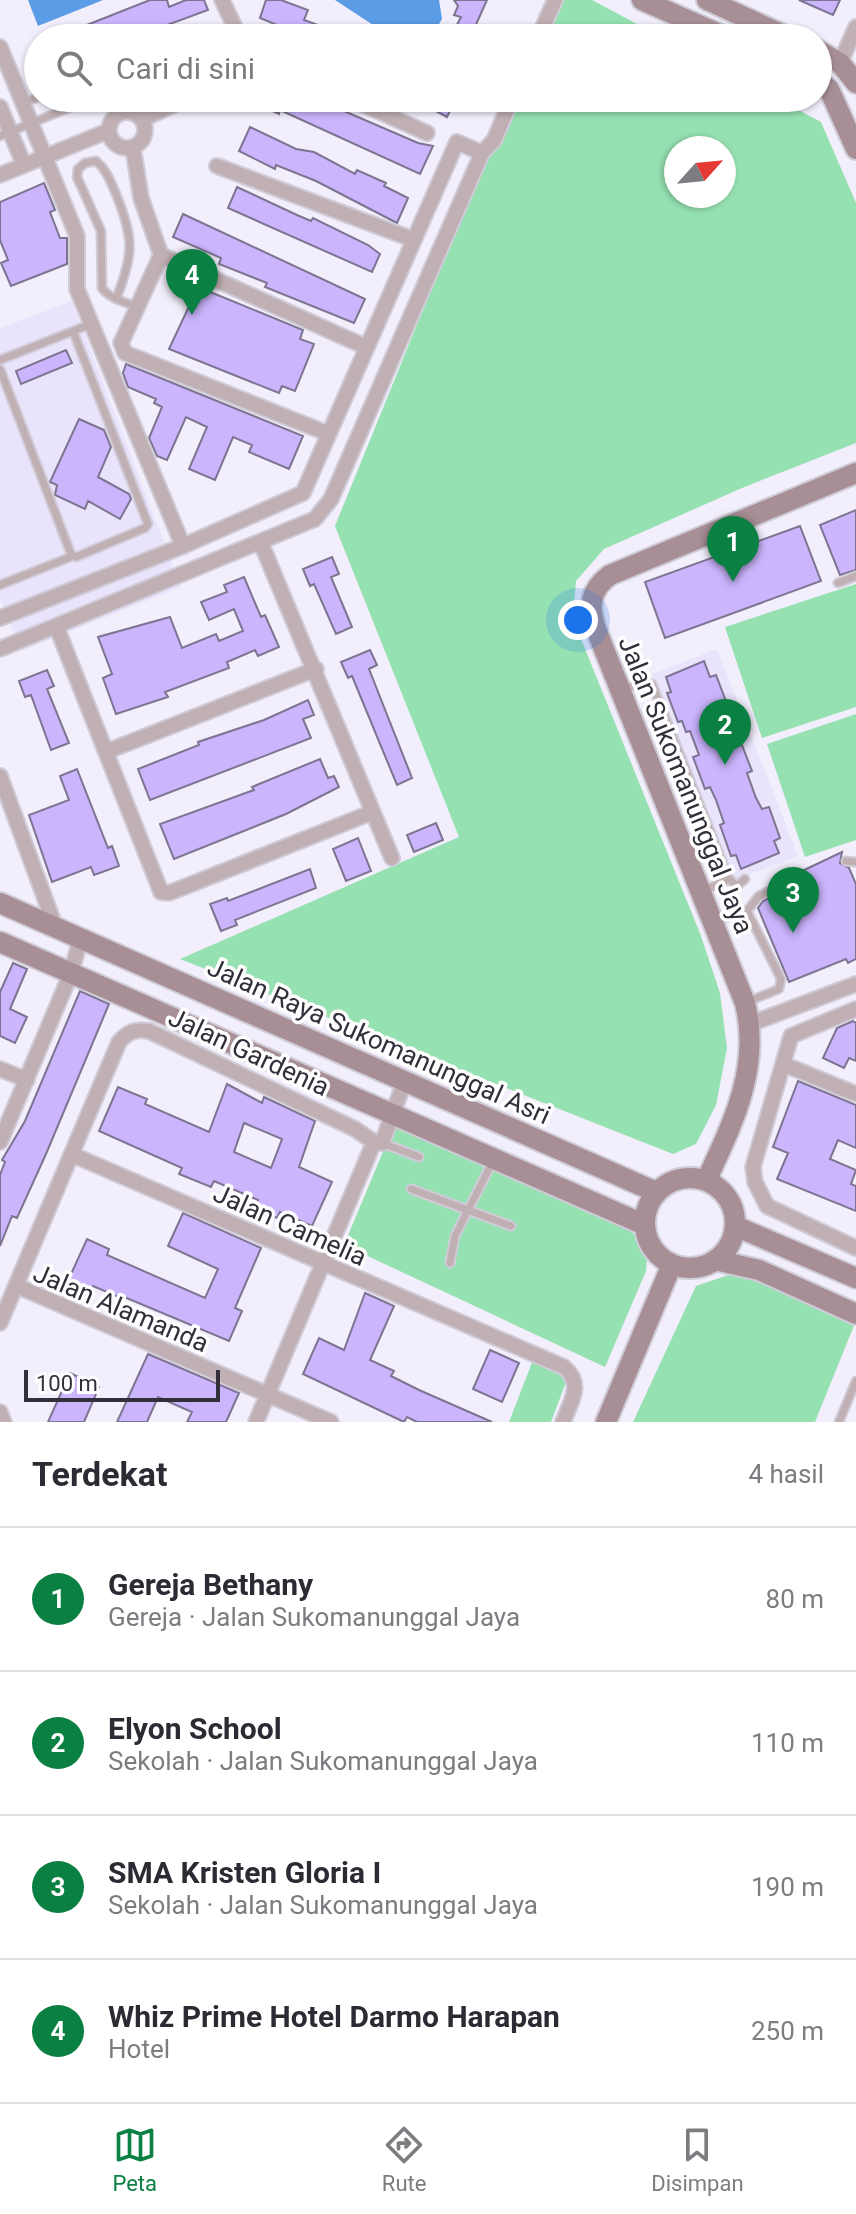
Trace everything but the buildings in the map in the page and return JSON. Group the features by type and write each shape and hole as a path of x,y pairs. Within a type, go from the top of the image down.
{"street":[{"path":"222,0 233,24"},
{"path":"544,24 555,0"},
{"path":"642,0 696,24"},
{"path":"707,0 759,24"},
{"path":"840,63 856,27"},
{"path":"0,47 24,88"},
{"path":"832,58 840,63 856,83"},
{"path":"832,96 856,149"},
{"path":"0,107 5,134 24,165"},
{"path":"32,112 32,123 77,236 77,289 183,546"},
{"path":"121,112 134,112 143,119 146,131 142,141 133,148 122,148 112,141 108,131 111,119 121,112"},
{"path":"143,119 158,112"},
{"path":"380,112 427,133"},
{"path":"0,631 3,648 315,519 331,499 482,153 494,140 506,112"},
{"path":"0,175 108,131"},
{"path":"0,618 297,499 310,481 412,239 457,142 482,153"},
{"path":"133,148 141,198 161,255 121,343 125,353 329,434"},
{"path":"217,166 412,239"},
{"path":"161,255 366,347"},
{"name":"Jalan Sukomanunggal Jaya","path":"706,1181 745,1087 750,1024 745,1003 591,615 590,601 598,584 610,575 856,473"},
{"path":"310,481 331,499"},
{"path":"297,499 315,519"},
{"path":"261,543 316,669 392,858"},
{"path":"57,628 108,751 159,890 166,894 373,812"},
{"path":"108,751 316,669"},
{"path":"0,776 55,926"},
{"name":"Jalan Raya Sukomanunggal Asri","path":"0,903 656,1192"},
{"path":"0,1142 71,973 81,937"},
{"path":"0,942 645,1225"},
{"path":"750,1024 856,984"},
{"path":"856,1009 791,1036 753,1167 755,1182 767,1206 856,1248"},
{"name":"Jalan Gardenia","path":"73,1155 119,1042 127,1033 137,1029 149,1031 375,1140"},
{"path":"348,1095 364,1062"},
{"path":"783,1064 856,1094"},
{"path":"0,1069 27,1080"},
{"path":"256,1422 375,1140 405,1080"},
{"path":"17,1286 73,1155"},
{"name":"Jalan Camelia","path":"73,1155 321,1265 564,1367 572,1374 576,1389 563,1422"},
{"path":"688,1177 706,1181 727,1199 735,1226 725,1251 701,1266 672,1264 653,1249 645,1225 647,1207 656,1192 671,1181 688,1177"},
{"path":"735,1226 847,1274 825,1300"},
{"path":"715,1260 759,1270 856,1314"},
{"path":"606,1422 672,1264"},
{"name":"Jalan Alamanda","path":"0,1323 17,1286 331,1422"},
{"path":"0,1412 4,1422"}],"lane":[{"path":"5,134 59,112"},
{"path":"116,299 130,258 128,223 105,168 96,161 85,163 78,169 77,177 101,231 103,255 99,282 106,293 116,299 137,307"},
{"path":"0,360 93,323"},
{"path":"0,585 148,524 73,331"},
{"path":"0,369 73,556"},
{"path":"838,583 856,576"},
{"path":"620,691 641,682 652,684 729,879 737,886 745,879"},
{"path":"846,861 856,862"},
{"path":"713,922 747,911 759,896 797,877"},
{"path":"701,892 729,879"},
{"path":"745,1003 779,989 781,984 747,911"},
{"path":"375,1140 419,1157"},
{"path":"450,1263 452,1246 494,1159"},
{"path":"411,1189 511,1226"},
{"path":"839,1422 856,1381"}],"shaded area":[{"path":"72,301 181,587 21,651 0,598 0,328"},
{"path":"717,649 798,856 733,881 652,674"}],"green space":[{"path":"561,0 592,0 637,24 550,24"},
{"path":"510,112 802,112 821,122 856,203 856,443 742,488 604,549 576,581 573,619 701,936 720,993 727,1048 716,1105 696,1144 673,1154 180,959 459,837 335,526 451,241"},
{"path":"856,584 856,707 762,738 725,627"},
{"path":"856,714 856,840 805,857 767,744"},
{"path":"395,1123 623,1223 648,1249 646,1271 605,1367 344,1245"},
{"path":"743,1270 855,1323 815,1422 633,1422 696,1286"},
{"path":"533,1360 569,1374 551,1422 509,1422"}],"water":[{"path":"28,0 103,0 43,24 37,24"},
{"path":"335,0 439,0 442,19 439,24 372,24"}],"place":[{"name":"Whiz Prime Hotel Darmo Harapan","path":"192,315"},
{"name":"Gereja Bethany","path":"733,582"},
{"name":"Elyon School","path":"725,765"},
{"name":"SMA Kristen Gloria I","path":"793,933"}]}
